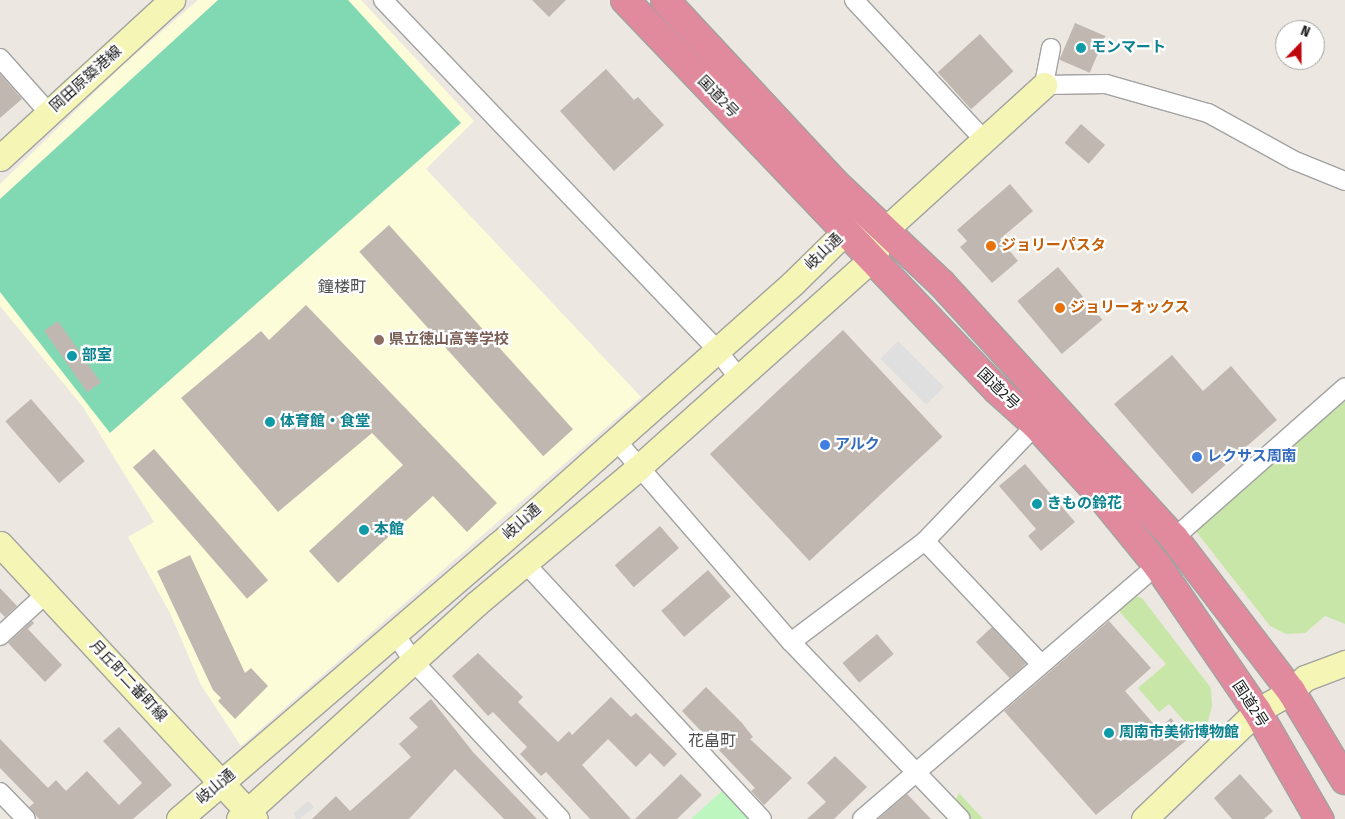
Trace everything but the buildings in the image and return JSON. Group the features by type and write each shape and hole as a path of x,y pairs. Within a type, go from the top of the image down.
{"highway":[{"name":"国道2号","path":"625,0 997,390 1036,425 1157,565 1257,711 1319,819"},
{"name":"国道2号","path":"665,0 835,184 886,229 942,284 1174,538 1292,691 1345,780"}],"street":[{"path":"382,0 717,350 737,376"},
{"path":"854,0 983,139"},
{"name":"岡田原築港線","path":"0,158 160,4"},
{"path":"886,229 1044,85 1052,48"},
{"path":"0,58 48,112"},
{"path":"1044,85 1106,84 1208,113 1294,160 1345,181"},
{"name":"岐山通","path":"179,819 220,781 395,634 717,350 846,231 886,229 873,258 737,376 639,467 524,562 414,660 247,817"},
{"path":"1174,538 1345,386"},
{"path":"791,642 925,542 1036,425"},
{"path":"615,440 791,642 913,773 961,819"},
{"path":"925,542 1040,664"},
{"name":"月丘町二番町線","path":"0,544 220,781 247,817"},
{"path":"524,562 762,819"},
{"path":"862,819 913,773 1157,565"},
{"path":"0,636 46,592"},
{"path":"395,634 414,660 560,819"},
{"path":"1144,819 1257,711 1292,691 1305,678 1345,663"},
{"path":"0,792 26,819"}],"shaded area":[{"path":"198,0 361,0 474,121 426,169 641,397 241,746 201,685 170,613 128,537 154,522 83,407 0,306 0,184 122,66"},
{"path":"898,341 944,387 926,405 880,359"},
{"path":"308,801 314,807 300,819 296,819 294,813"}],"green space":[{"path":"218,0 348,0 461,123 110,433 0,292 0,199"},
{"path":"1345,401 1345,624 1325,616 1305,633 1286,634 1270,626 1195,530"},
{"path":"1129,594 1142,598 1211,688 1212,706 1207,725 1197,735 1169,704 1159,712 1138,688 1166,664 1111,602"},
{"path":"723,790 750,819 691,819"},
{"path":"959,793 983,819 972,819 955,801"}],"place":[{"name":"モンマート","path":"1081,48"},
{"name":"ジョリーパスタ","path":"991,246"},
{"name":"ジョリーオックス","path":"1060,308"},
{"name":"県立徳山高等学校","path":"379,340"},
{"name":"部室","path":"72,356"},
{"name":"体育館・食堂","path":"270,422"},
{"name":"アルク","path":"825,445"},
{"name":"レクサス周南","path":"1197,457"},
{"name":"きもの鈴花","path":"1037,504"},
{"name":"本館","path":"364,530"},
{"name":"周南市美術博物館","path":"1109,733"}],"district":[{"name":"鐘楼町","path":"342,287"},
{"name":"花畠町","path":"712,741"}]}
